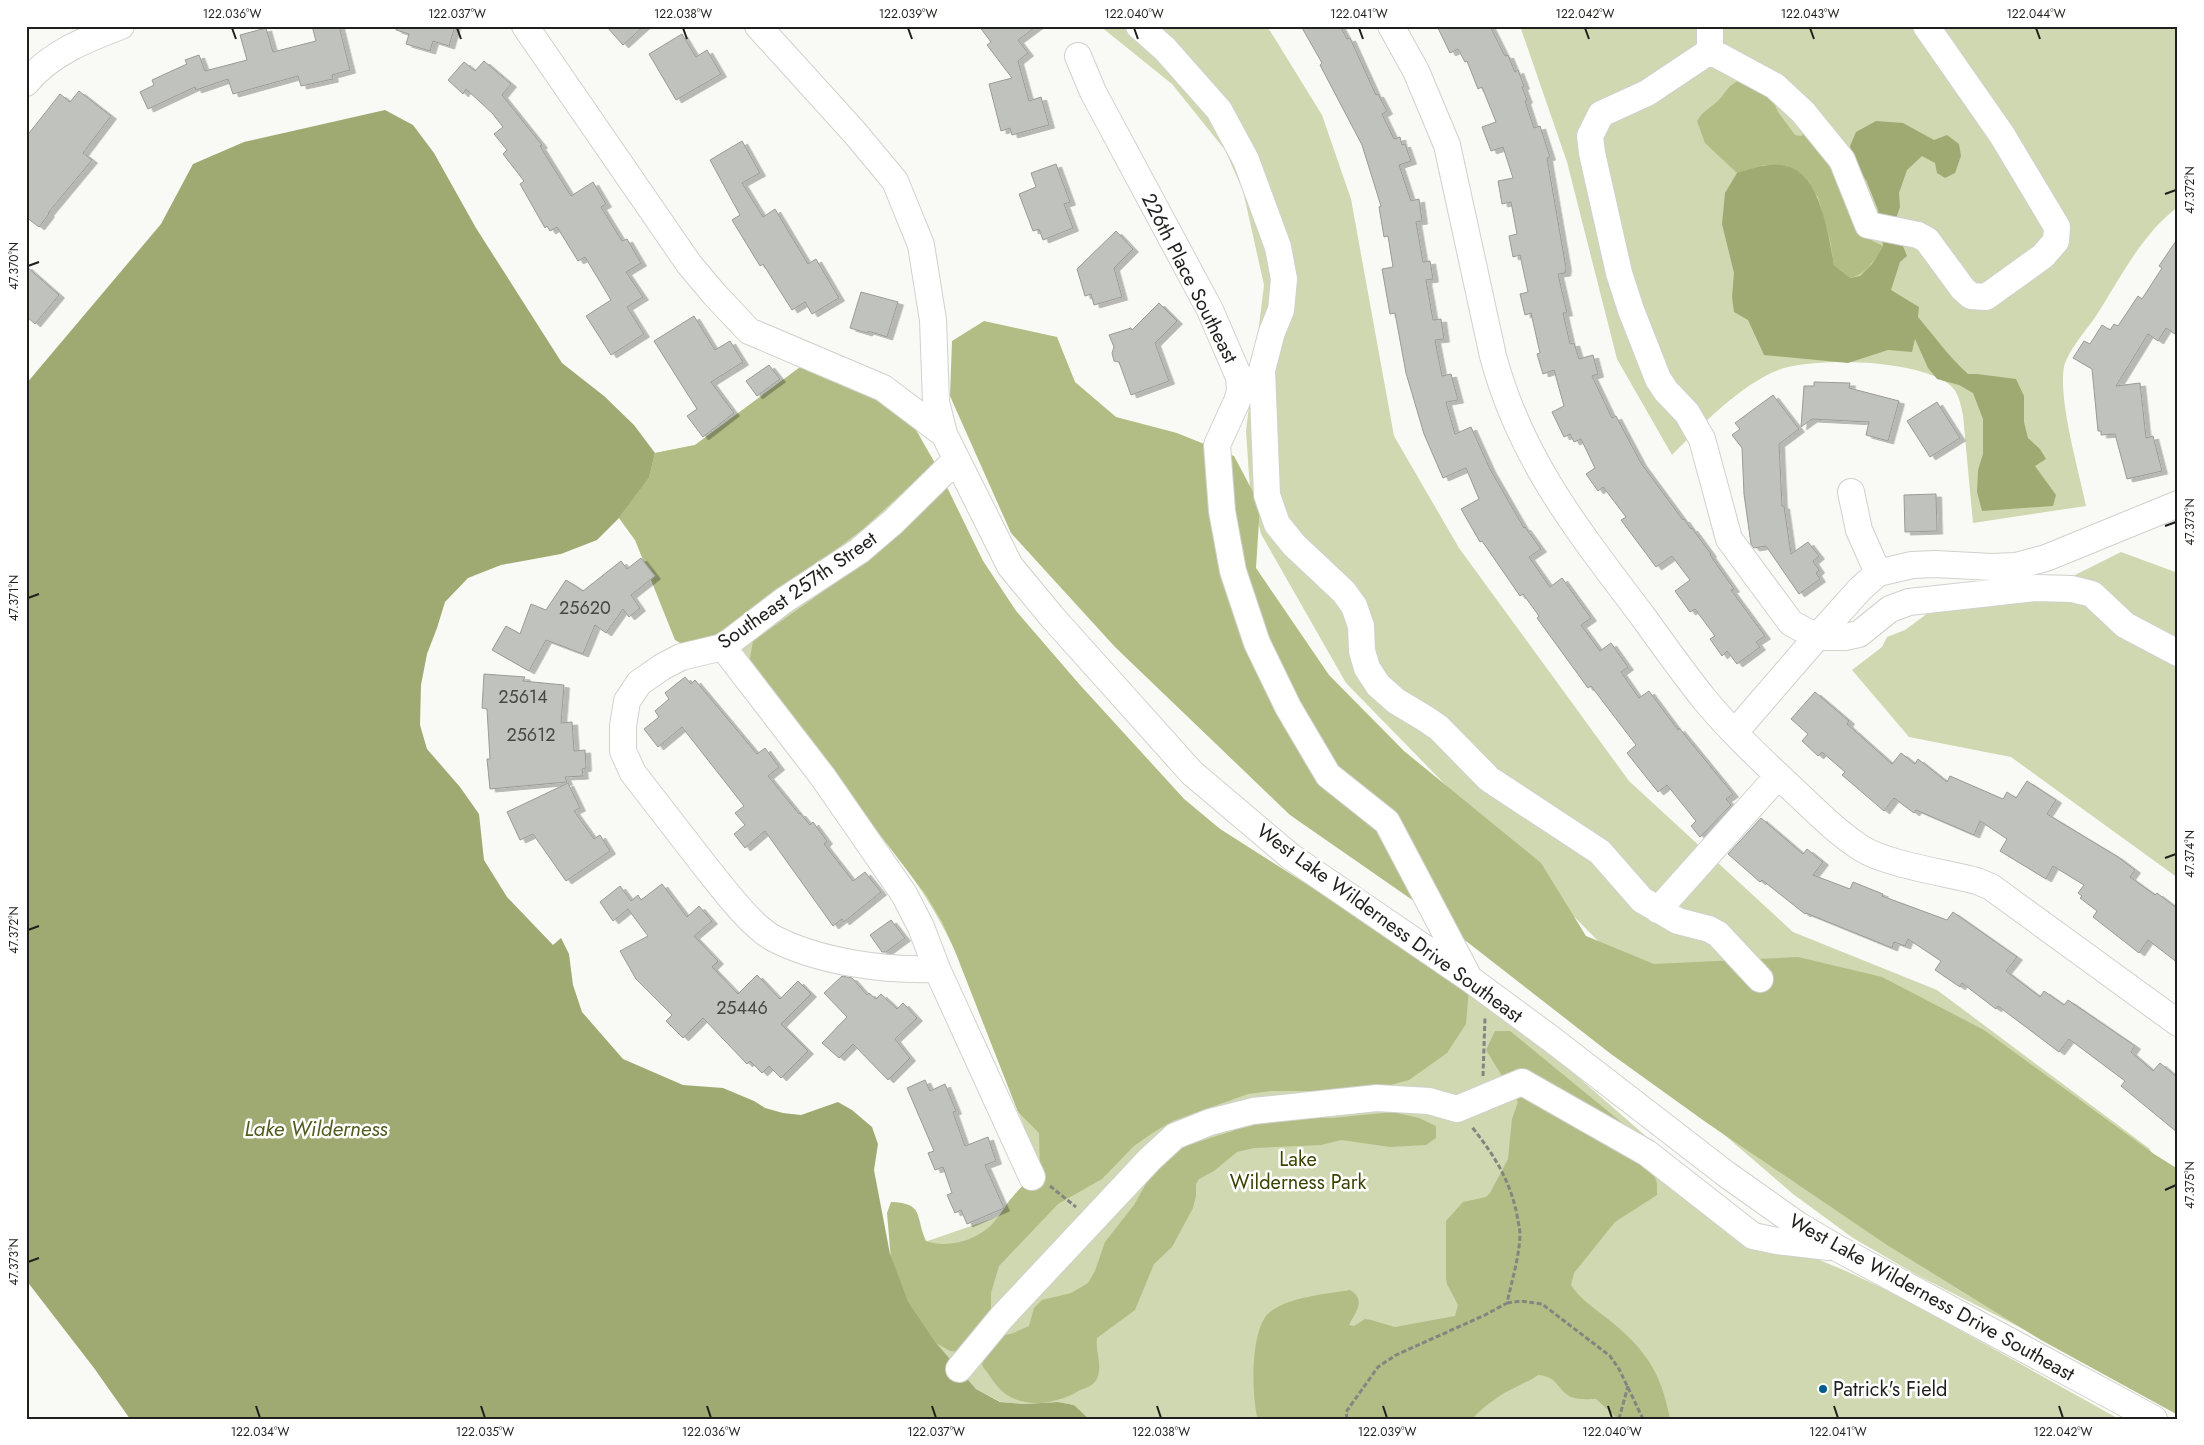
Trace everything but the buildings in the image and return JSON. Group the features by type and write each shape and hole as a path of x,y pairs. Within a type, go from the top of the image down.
{"street":[{"path":"26,83 34,73 71,46 121,26"},
{"name":"West Lake Wilderness Drive Southeast","path":"524,26 689,264 715,296 749,331 883,388 944,434 1010,566 1053,618 1192,774 1290,856 1478,985 1726,1174 1798,1225 1837,1248 2154,1419"},
{"path":"758,26 855,133 895,181 921,245 933,320 936,402 944,434"},
{"path":"1139,26 1165,49 1219,110 1246,160 1278,247 1284,279 1282,310 1262,370 1267,495 1277,524 1294,545 1344,592 1354,606 1361,626 1362,651 1368,668 1378,685 1396,701 1439,728 1489,779 1600,852 1642,900 1678,922 1709,929 1718,934 1760,979"},
{"path":"1391,26 1416,71 1447,145 1493,356 1502,390 1518,430 1536,464 1578,529 1706,700 1778,776 1836,830 1862,849 1883,858 1977,881 1992,887 2178,1023"},
{"path":"1926,26 2002,135 2057,227 2056,241 2043,256 1986,298 1971,296 1962,289 1927,240 1918,235 1868,225 1842,160 1803,112 1775,86 1710,38 1647,93 1601,114 1590,136 1592,153 1619,273 1631,310 1658,379 1666,391 1687,413 1702,439 1728,539 1790,623 1817,637 1845,637 1859,634 1890,609 1909,602 2036,588 2072,589 2092,594 2125,625 2178,653"},
{"name":"226th Place Southeast","path":"1078,56 1092,92 1210,310 1239,376 1240,390 1237,401 1216,445 1222,511 1233,571 1257,643 1288,707 1328,775 1387,822 1478,985"},
{"name":"Southeast 257th Street","path":"936,968 885,968 853,963 814,953 772,937 731,899 633,773 623,751 623,726 627,701 639,683 681,657 723,647 783,601 859,551 893,522 956,460"},
{"path":"1851,492 1859,530 1878,573"},
{"path":"1735,732 1860,589 1878,573 1912,565 2016,566 2046,558 2178,504"},
{"path":"723,647 823,777 904,894 921,926 936,968 1032,1177"},
{"path":"1658,910 1778,776"},
{"path":"959,1369 1002,1317 1150,1159 1175,1136 1210,1122 1252,1111 1377,1098 1429,1101 1458,1109 1522,1082 1647,1153 1753,1236 1777,1241 1837,1248"}],"path":[{"path":"1478,985 1482,1099"},
{"path":"1458,1109 1498,1161 1508,1180 1514,1200 1520,1233 1517,1259 1507,1303"},
{"path":"1032,1177 1055,1188 1092,1220"},
{"path":"1347,1419 1346,1412 1378,1366 1396,1355 1485,1315 1507,1303 1521,1301 1542,1304 1610,1356 1628,1386 1644,1419"},
{"path":"1618,1419 1628,1386"}],"green space":[{"path":"1100,26 1267,26 1322,115 1351,199 1394,436 1459,548 1629,781 1793,932 1937,990 2150,1149 2178,1232 2178,1408 1917,1275 1853,1238 1793,1194 1671,1089 1718,1064 1346,683 1261,534 1250,489 1246,431 1264,285 1243,191 1225,150 1172,84"},
{"path":"1520,26 2178,26 2178,207 2165,218 2142,244 2094,319 2072,349 2064,367 2063,381 2066,416 2086,506 1973,523 1963,415 1956,393 1952,387 1938,378 1917,370 1892,366 1836,362 1788,367 1771,373 1731,399 1672,455 1617,359 1567,162"},
{"name":"Lake Wilderness Park","path":"803,365 918,433 983,561 1016,611 1079,684 1184,799 1220,829 1338,904 1522,1028 1759,1235 1846,1271 1897,1295 2119,1419 1089,1419 1074,1405 1058,1402 1024,1404 1001,1402 976,1389 936,1344 908,1301 890,1254 1052,1198 955,951 922,892 857,802 723,631 707,639 619,518 649,478 655,453 695,445"},
{"path":"2121,552 2178,573 2178,878 2011,757 1909,737 1852,670 1882,647 1887,637 1905,630 1939,605 2035,595"}],"shaded area":[{"path":"1738,81 1771,96 1778,112 1795,135 1801,136 1805,132 1839,178 1859,234 1883,246 1866,270 1850,278 1834,265 1830,240 1818,197 1787,166 1764,165 1737,173 1705,143 1697,121 1704,112 1718,101 1728,88"},
{"path":"984,321 1057,337 1075,382 1116,417 1177,433 1234,456 1260,505 1256,568 1329,675 1404,751 1541,863 1586,936 1654,964 1798,957 1882,977 1984,1030 2154,1154 2178,1169 2178,1415 2041,1340 1887,1245 1707,1123 1611,1054 1421,906 1290,815 1115,647 1011,533 950,396 952,341"},
{"path":"803,365 850,379 913,425 935,463 863,529 822,560 714,636 687,647 675,640 635,540 619,518 649,478 655,453 695,445"},
{"path":"944,481 983,561 1016,611 1079,684 1184,799 1220,829 1469,988 1466,1024 1447,1053 1409,1080 1387,1086 1352,1091 1271,1091 1248,1094 1173,1121 1134,1146 1102,1179 1058,1204 999,1266 991,1293 991,1317 962,1352 950,1351 936,1343 908,1301 891,1260 887,1213 891,1202 902,1203 914,1208 926,1241 944,1244 953,1243 980,1234 994,1222 1012,1197 1040,1169 1039,1133 1018,1112 955,951 942,922 926,895 749,664 753,641 876,554 915,515"},
{"path":"1495,1031 1510,1031 1648,1144 1650,1165 1657,1183 1657,1195 1615,1222 1574,1273 1571,1285 1583,1299 1621,1330 1642,1351 1650,1362 1662,1387 1670,1419 1618,1419 1596,1399 1571,1397 1550,1378 1538,1375 1497,1398 1472,1419 1258,1419 1253,1379 1256,1347 1263,1320 1278,1307 1308,1297 1350,1290 1358,1298 1359,1302 1349,1325 1354,1326 1365,1319 1395,1327 1455,1316 1458,1305 1447,1284 1446,1278 1446,1221 1463,1202 1486,1197 1490,1193 1508,1159 1512,1119 1518,1102 1486,1050"},
{"path":"1393,1112 1419,1118 1436,1126 1436,1138 1426,1145 1390,1147 1341,1140 1321,1145 1254,1148 1237,1152 1214,1171 1199,1179 1196,1184 1193,1208 1172,1247 1154,1264 1135,1310 1097,1338 1099,1371 1096,1380 1091,1385 1058,1400 1038,1403 1028,1402 1010,1397 1002,1391 983,1367 982,1364 990,1340 995,1336 1011,1334 1029,1326 1034,1308 1042,1300 1071,1293 1088,1283 1095,1271 1105,1242 1134,1205 1156,1166 1173,1150 1254,1124 1308,1117 1332,1118"}],"water":[{"name":"Lake Wilderness","path":"385,110 413,125 434,153 476,228 562,363 604,396 634,425 655,453 649,478 619,518 597,540 561,554 501,565 468,578 445,602 427,654 421,685 420,725 427,749 460,787 479,814 484,860 507,897 553,945 561,938 569,954 573,985 582,1012 623,1059 683,1085 723,1088 754,1101 765,1108 783,1113 801,1115 838,1102 852,1110 872,1127 878,1144 874,1170 890,1254 908,1301 936,1343 976,1389 1000,1402 1024,1404 1058,1402 1074,1405 1089,1419 130,1419 94,1368 26,1280 26,384 161,224 193,164 244,142"},
{"path":"1876,121 1903,123 1934,140 1947,135 1959,144 1961,156 1955,173 1945,178 1937,173 1935,163 1922,156 1907,170 1899,193 1900,207 1894,224 1907,256 1900,262 1891,290 1919,307 1918,317 1948,354 1968,374 2016,379 2024,396 2024,422 2028,438 2040,449 2046,459 2035,466 2056,495 2053,506 1982,511 1977,492 1978,470 1983,454 1983,419 1973,393 1959,385 1937,379 1928,368 1915,339 1912,352 1888,350 1848,363 1764,355 1748,320 1734,312 1732,297 1734,273 1722,224 1725,193 1737,173 1761,166 1773,165 1786,166 1798,171 1807,180 1821,207 1834,265 1850,278 1860,276 1872,264 1883,246 1878,210 1866,180 1855,165 1850,146 1856,132"}],"place":[{"name":"Patrick's Field","path":"1823,1389"}]}
